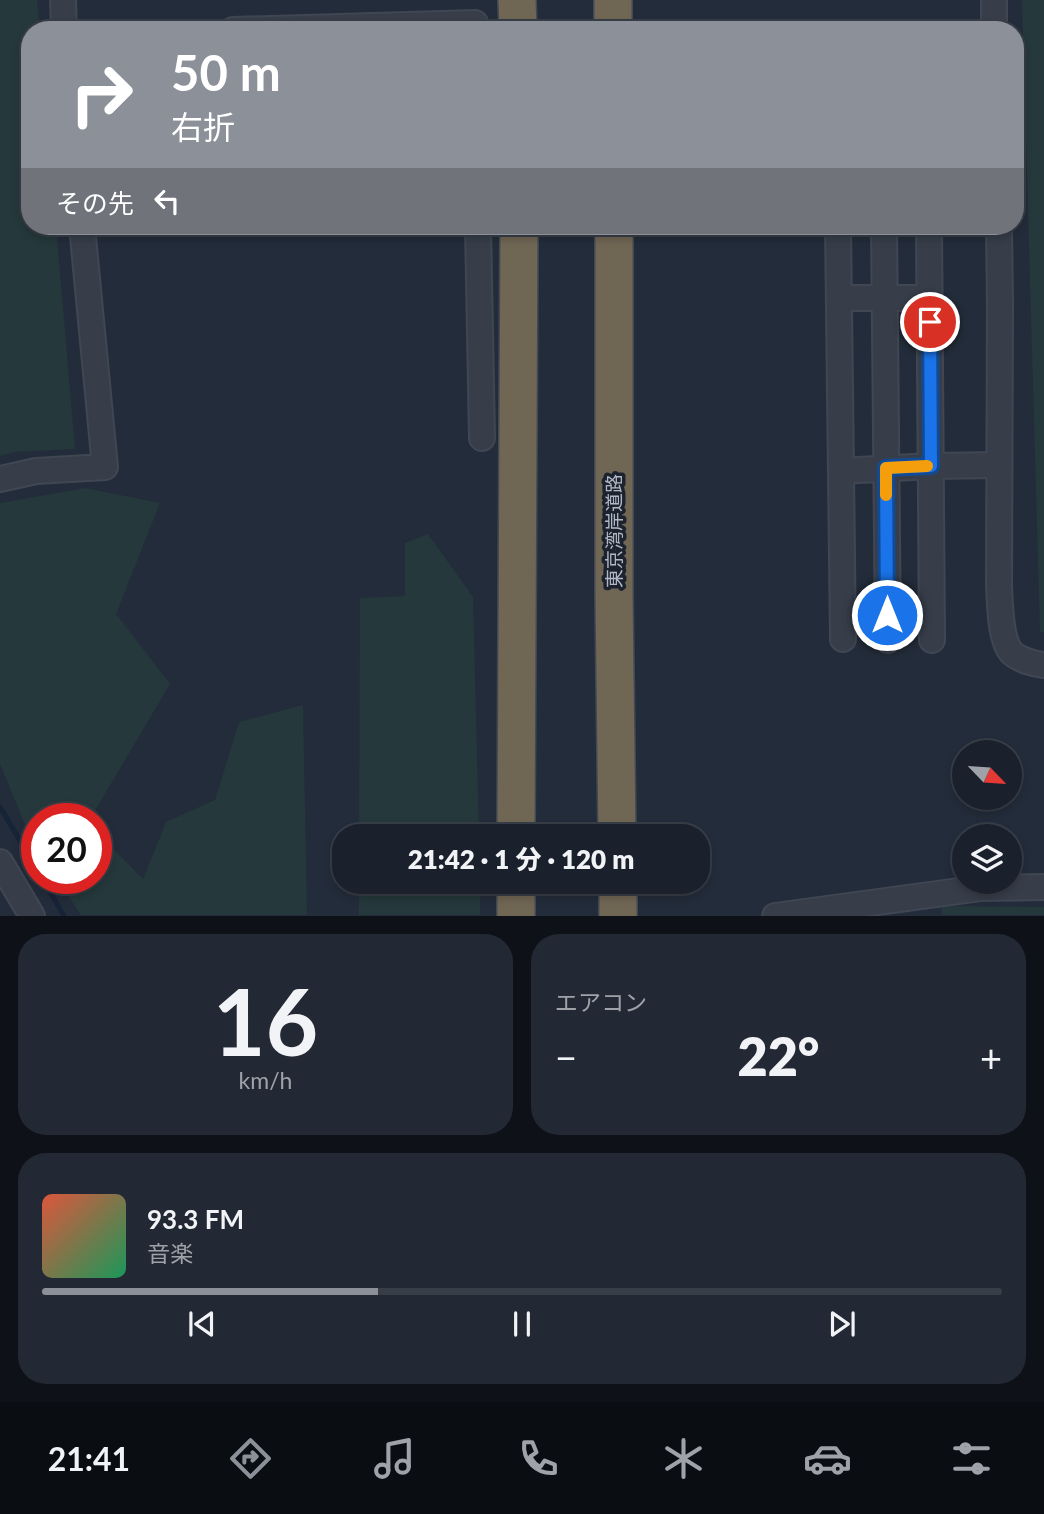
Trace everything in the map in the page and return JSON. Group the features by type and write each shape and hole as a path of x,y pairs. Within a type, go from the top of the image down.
{"highway":[{"path":"517,0 518,21"},
{"path":"613,0 613,21"},
{"path":"516,824 519,235"},
{"name":"東京湾岸道路","path":"614,235 617,824"},
{"path":"516,894 516,915"},
{"path":"618,894 618,915"}],"street":[{"path":"63,0 64,21"},
{"path":"994,0 994,21"},
{"path":"414,21 475,18"},
{"path":"0,479 36,471 105,467 83,235"},
{"path":"478,235 482,438"},
{"path":"838,235 843,639"},
{"path":"884,235 888,640"},
{"path":"929,235 932,640"},
{"path":"999,235 999,586 1002,631 1011,652 1032,664 1044,665"},
{"path":"839,298 929,298"},
{"path":"841,471 999,465"},
{"path":"0,862 32,915"},
{"path":"775,915 981,888 1044,887"}],"shaded area":[{"path":"0,0 37,0 39,21 21,21 21,235 57,235 75,449 14,452 0,456"},
{"path":"1022,0 1044,0 1044,632 1040,632"},
{"path":"85,488 160,503 116,614 170,684 99,803 21,803 21,815 0,764 0,503"},
{"path":"428,534 473,597 479,824 359,824 360,598 405,596 405,543"},
{"path":"303,705 307,915 81,915 67,894 112,894 112,847 143,879 166,822 215,800 239,722"},
{"path":"359,894 480,894 480,915 359,915"},
{"path":"942,906 1044,907 1044,915 942,915"}],"waterway":[{"path":"0,807 21,842"},
{"path":"51,894 64,916"}],"slow traffic":[{"path":"886,495 886,468 927,466"}],"route":[{"path":"887,615 886,468 931,466 930,322"}]}
